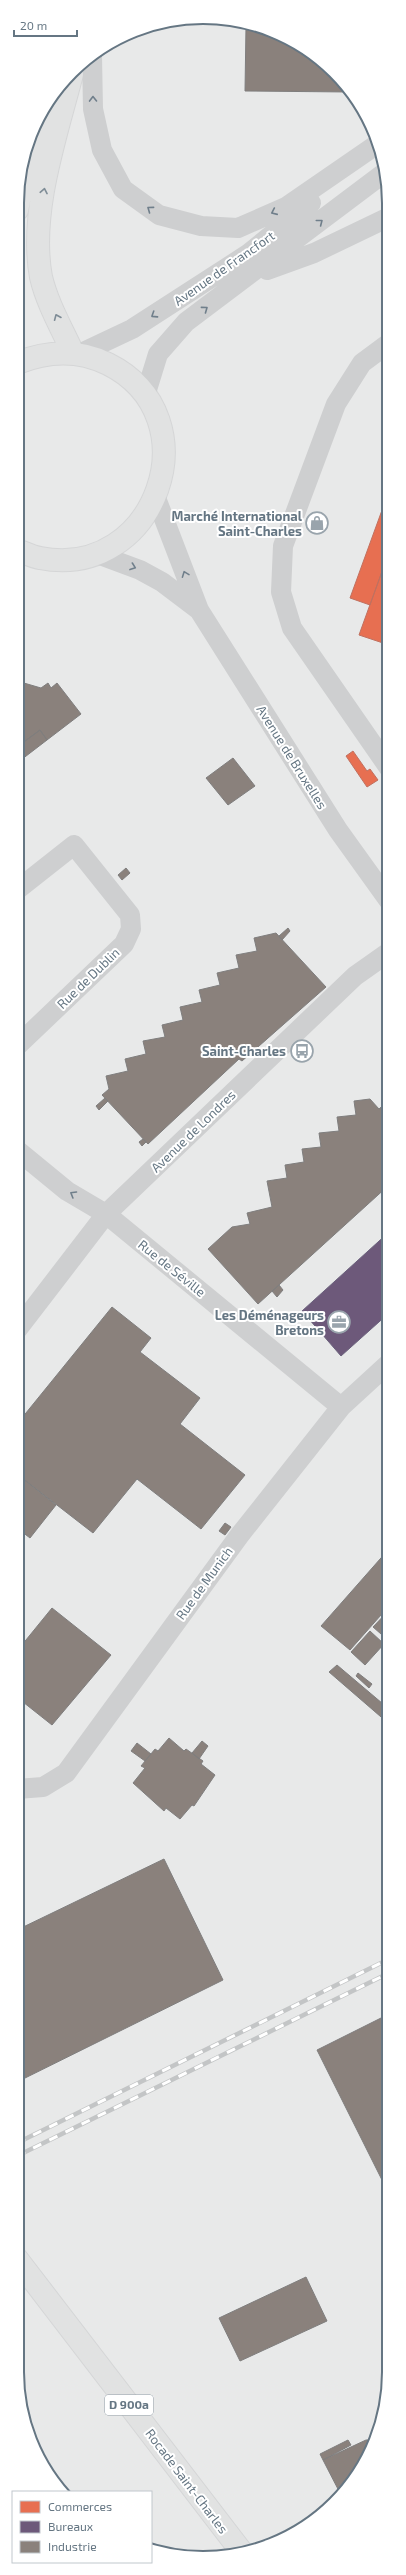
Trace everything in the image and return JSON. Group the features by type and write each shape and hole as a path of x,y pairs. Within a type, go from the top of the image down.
{"street":[{"path":"92,62 93,109 102,150 123,189 159,215 201,226 238,228 286,207 373,147"},
{"path":"70,83 53,147 38,224 42,278 76,354"},
{"name":"Avenue de Francfort","path":"76,354 132,329 248,254 375,155"},
{"name":"Avenue de Francfort","path":"145,396 158,354 186,322 248,277 380,176"},
{"path":"248,277 314,253 382,220"},
{"path":"382,348 362,363 336,404 283,546 281,592 292,628 382,758"},
{"path":"24,360 38,355 76,354 98,359 116,368 132,380 145,396 158,419 164,445 164,472 156,498 142,522 121,541 97,554 69,560 40,558 24,552"},
{"name":"Avenue de Bruxelles","path":"156,498 199,610 338,830 382,891"},
{"name":"Avenue de Bruxelles","path":"97,554 140,570 162,582 199,610"},
{"name":"Rue de Dublin","path":"24,884 74,845 130,915 131,929 124,944 24,1039"},
{"name":"Avenue de Londres","path":"24,1321 106,1214 355,976 382,957"},
{"name":"Rue de Séville","path":"24,1156 67,1191 106,1214 341,1407"},
{"name":"Rue de Munich","path":"24,1788 43,1787 66,1773 239,1536 341,1407 382,1369"},
{"name":"Rocade Saint-Charles","path":"24,2268 239,2548"},
{"name":"Rocade Saint-Charles","path":"24,2289 222,2550"}],"shaded area":[{"name":"Saint-Charles","path":"191,24 215,24 238,27 261,33 282,42 312,61 330,76 345,94 364,124 373,145 379,168 382,191 382,2384 379,2407 373,2430 364,2451 345,2481 330,2499 312,2514 282,2533 261,2542 238,2548 215,2551 191,2551 168,2548 152,2544 152,2491 69,2491 42,2451 33,2430 27,2407 24,2384 24,191 27,168 33,145 42,124 61,94 85,68 124,42 145,33 168,27"}],"building: Commerces":[{"path":"382,510 382,572 370,605 350,598"},
{"path":"382,571 382,643 359,635"},
{"path":"353,751 367,771 370,769 378,780 367,787 346,756"}],"building: Bureaux":[{"path":"382,1238 382,1319 341,1356 302,1311"}],"building: Industrie":[{"path":"246,29 261,33 282,42 302,54 330,76 343,92 245,91"},
{"path":"24,683 41,688 48,683 51,688 57,683 81,714 47,740 40,730 24,742"},
{"path":"40,730 47,740 24,758 24,742"},
{"path":"233,758 255,786 228,805 206,778"},
{"path":"126,868 130,873 122,880 118,875"},
{"path":"288,928 290,931 282,940 279,936"},
{"path":"276,933 326,987 242,1061 239,1059 148,1144 102,1095 109,1089 106,1076 128,1071 125,1059 146,1054 143,1041 165,1037 162,1025 183,1020 180,1007 202,1002 199,990 220,985 217,973 239,968 236,955 257,951 254,938"},
{"path":"105,1098 108,1101 99,1110 96,1106"},
{"path":"370,1099 379,1109 382,1106 382,1191 258,1304 208,1249 232,1227 250,1224 247,1213 272,1207 267,1181 287,1178 285,1165 304,1162 302,1149 321,1147 319,1133 339,1131 337,1117 356,1115 354,1101"},
{"path":"143,1139 146,1142 142,1146 139,1142"},
{"path":"279,1285 283,1290 277,1297 272,1291"},
{"path":"112,1307 151,1338 140,1352 200,1398 180,1424 245,1475 201,1529 137,1479 93,1533 24,1479 24,1415"},
{"path":"24,1480 56,1505 30,1538 24,1533"},
{"path":"225,1523 231,1527 225,1535 219,1531"},
{"path":"382,1557 382,1614 350,1650 321,1626"},
{"path":"52,1608 111,1655 52,1725 24,1703 24,1642"},
{"path":"382,1617 382,1635 373,1627"},
{"path":"370,1631 382,1642 382,1646 365,1665 351,1652"},
{"path":"337,1665 382,1703 382,1718 329,1672"},
{"path":"358,1673 372,1684 369,1688 356,1676"},
{"path":"169,1738 184,1751 186,1749 203,1761 201,1764 215,1775 194,1806 192,1805 180,1819 166,1808 164,1811 133,1783 145,1768 141,1766 155,1749 158,1751"},
{"path":"202,1741 208,1746 199,1759 192,1753"},
{"path":"137,1743 151,1754 145,1761 131,1751"},
{"path":"164,1859 223,1980 24,2079 24,1927"},
{"path":"382,2018 382,2180 317,2050"},
{"path":"306,2277 327,2321 240,2361 219,2318"},
{"path":"348,2440 351,2445 323,2460 320,2454"},
{"path":"368,2440 358,2462 338,2490 323,2460"}],"railway":[{"path":"24,2140 382,1962"},
{"path":"24,2153 382,1976"}],"place":[{"name":"Marché International Saint-Charles","path":"317,523"},
{"name":"Saint-Charles","path":"302,1051"},
{"name":"Les Déménageurs Bretons","path":"339,1322"}]}
